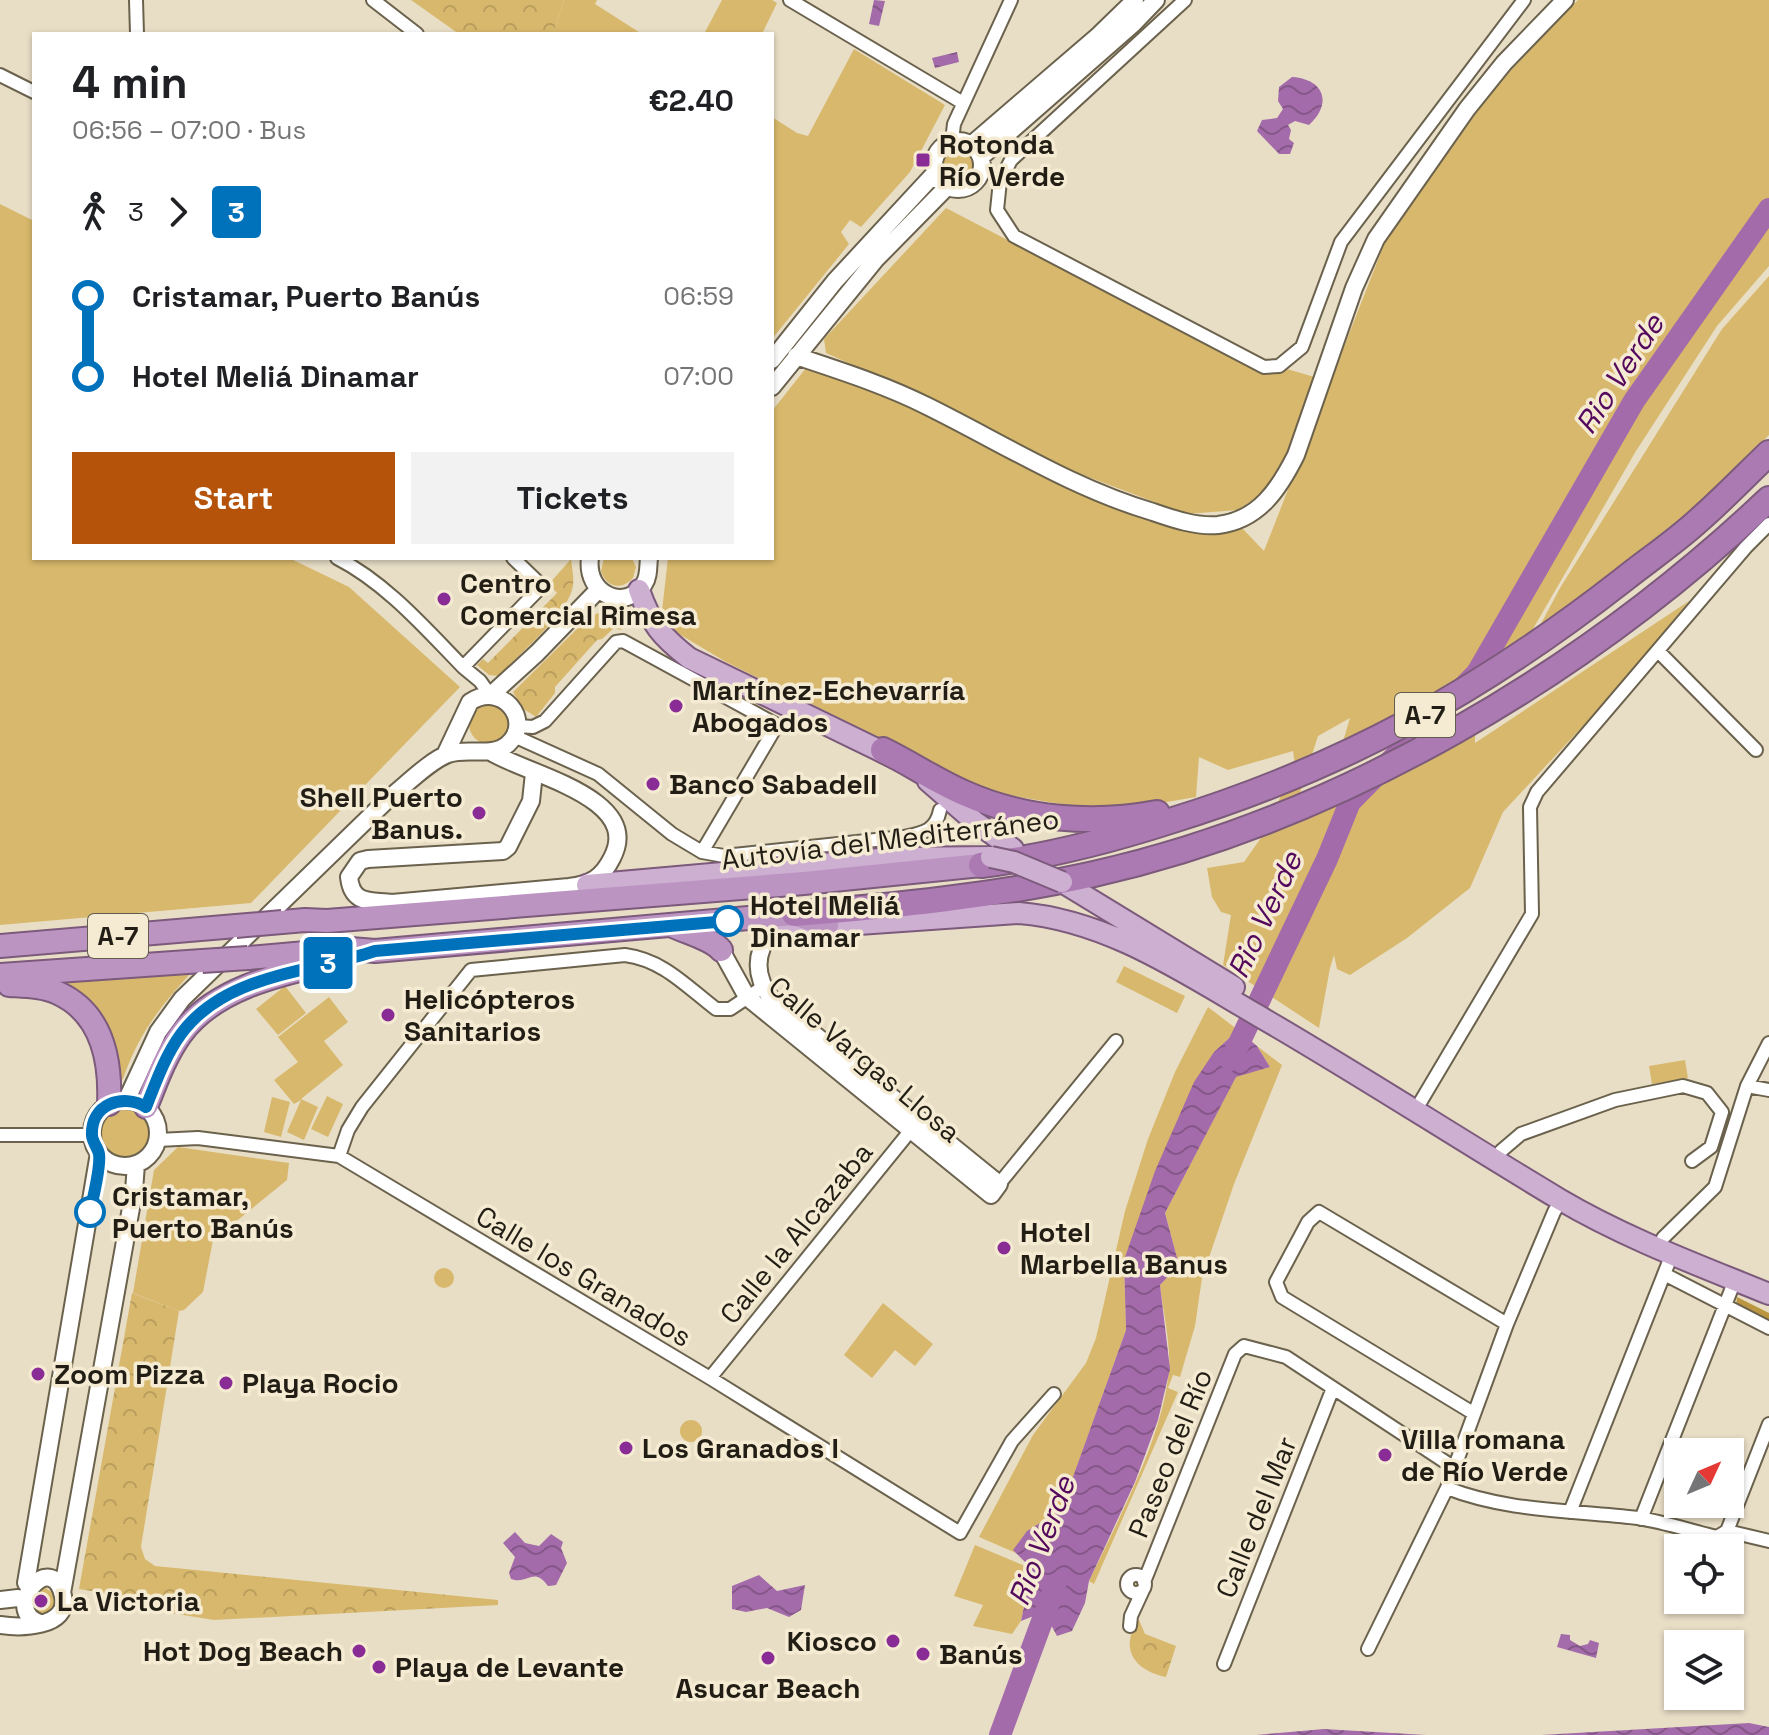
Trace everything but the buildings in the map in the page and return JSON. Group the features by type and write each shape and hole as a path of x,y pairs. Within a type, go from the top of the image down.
{"highway":[{"name":"Autovía del Mediterráneo","path":"0,946 804,883 986,861 1024,860 1082,846 1215,807 1277,785 1337,760 1431,712 1563,627 1698,521 1769,453"},
{"name":"A-7","path":"0,975 351,949 375,951 672,926 777,927 1044,885 1098,873 1260,823 1409,757 1476,719 1593,643 1722,543 1769,499"},
{"path":"883,750 968,795 1033,814 1108,819 1187,807 1215,807"},
{"path":"305,920 326,912 392,903"},
{"path":"777,927 827,925"},
{"path":"672,926 699,939 715,942 721,950"},
{"path":"0,983 58,993 75,1003 95,1027 104,1049 110,1081 127,1103 163,1064 193,1020 218,1001 251,985 296,970 350,960 375,951"}],"main road":[{"path":"639,590 650,620 658,631 689,658 883,750 913,769 974,821 1070,887 1209,979 1321,1046 1561,1200 1603,1223 1769,1281"},
{"path":"587,885 891,858 1014,862 1070,887"},
{"path":"827,925 996,914 1059,917 1108,934 1209,979"},
{"path":"1321,1046 1668,1246 1769,1294"}],"street":[{"path":"136,0 137,32"},
{"path":"373,0 414,32"},
{"path":"790,0 963,103"},
{"path":"952,141 954,124 1011,0"},
{"path":"976,151 1135,0"},
{"path":"976,151 1133,24 1156,0"},
{"path":"1185,0 1011,160 1000,181 997,210 1014,236 1264,367 1279,366 1302,347 1341,242 1524,0"},
{"path":"796,356 899,393 1031,462 1132,506 1191,523 1216,525 1254,513 1283,481 1296,455 1363,264 1389,218 1476,98 1533,31 1565,0"},
{"path":"0,75 32,91"},
{"path":"952,141 976,151"},
{"path":"952,141 938,149 933,165 935,173 947,187 963,188 980,173 976,151"},
{"path":"774,357 835,281 935,173"},
{"path":"774,384 876,259 947,187"},
{"path":"1421,1101 1532,914 1530,807 1537,792 1769,524"},
{"path":"340,560 404,607 488,695 511,705"},
{"path":"467,671 542,586 515,560"},
{"path":"590,560 588,572 598,590 614,597 623,597 639,590 646,581 649,560"},
{"path":"445,755 470,702 488,695 520,669 598,590"},
{"path":"515,731 545,721 616,642 623,641 777,725 702,852"},
{"path":"1658,651 1756,750"},
{"path":"127,1103 158,1032 182,999 388,799 445,755 506,746 515,731 508,690 520,669"},
{"path":"460,724 466,741 590,797 606,810 617,836 615,853 605,871 587,885 392,903 367,901 352,892 349,877 360,861 495,853 508,847 531,801 534,773"},
{"path":"515,731 598,774 672,834 702,852 724,856 904,837 928,831 937,823 940,810"},
{"name":"Calle Vargas Llosa","path":"777,927 757,968 763,987 792,1025"},
{"name":"Calle Vargas Llosa","path":"721,950 747,997 792,1025 995,1189"},
{"path":"339,1156 348,1130 362,1107 471,970 625,955 647,958 716,1009 730,1009 763,987"},
{"path":"995,1189 1116,1041"},
{"path":"1570,1512 1664,1274 1668,1246 1715,1187 1747,1086 1769,1043"},
{"path":"1501,1151 1521,1134 1615,1100 1683,1086 1707,1093 1722,1112 1711,1147 1692,1161"},
{"path":"1747,1086 1769,1090"},
{"path":"40,1623 26,1618 19,1605 99,1153 92,1135 93,1122 99,1111 127,1103 154,1117 158,1140 150,1155 136,1164 114,1164 99,1153"},
{"name":"Calle la Alcazaba","path":"710,1378 915,1125"},
{"path":"0,1135 92,1135"},
{"name":"Calle los Granados","path":"158,1140 198,1138 339,1156 710,1378 960,1533 1012,1441 1054,1394"},
{"path":"8,1626 48,1622 60,1614 63,1607 62,1593 134,1191 136,1164"},
{"path":"1368,1649 1447,1488 1507,1324 1561,1200"},
{"path":"1473,1413 1282,1297 1276,1282 1308,1222 1319,1212 1507,1324"},
{"path":"1664,1274 1769,1328"},
{"path":"1641,1519 1735,1280"},
{"name":"Paseo del Río","path":"1130,1626 1131,1616 1235,1354 1244,1346 1286,1357 1333,1388"},
{"path":"1333,1388 1453,1467"},
{"name":"Calle del Mar","path":"1224,1664 1333,1388"},
{"path":"1447,1488 1475,1499 1519,1508 1641,1519 1717,1537 1727,1531 1769,1424"},
{"path":"1727,1531 1769,1541"},
{"path":"0,1600 22,1591 39,1578 53,1582 62,1593"}],"green space":[{"path":"411,0 564,0 554,32 456,32"},
{"path":"564,0 597,0 595,4 639,32 554,32"},
{"path":"722,0 772,0 777,3 763,32 705,32"},
{"path":"1578,0 1769,0 1769,266 1717,326 1636,451 1526,641 1342,745 1350,718 1318,736 1291,821 1367,791 1475,733 1475,743 1689,601 1622,684 1503,812 1470,888 1407,938 1350,975 1337,969 1334,955 1319,1028 1223,965 1231,915 1221,912 1212,897 1207,868 1244,862 1263,835 1295,765 1293,751 1228,770 1199,757 1196,797 1108,812 990,792 726,662 674,631 662,611 668,560 774,560 774,408 806,368 934,415 988,448 1077,493 1191,531 1242,528 1264,551 1385,242 1494,88"},
{"path":"854,49 945,105 910,172 861,227 850,220 841,232 849,244 774,337 774,118 797,133 808,136"},
{"path":"958,148 970,153 975,165 970,177 958,182 946,177 941,165 946,153"},
{"path":"0,204 32,220 32,560 293,560 349,587 460,687 251,903 0,925"},
{"path":"946,208 1266,375 1287,369 1318,378 1287,461 1264,492 1238,510 1186,514 1062,467 926,398 826,353 824,339"},
{"path":"1769,276 1769,435 1702,501 1536,633 1560,588 1722,329"},
{"path":"571,560 573,586 568,600 540,635 499,676 489,675 477,665 483,659 488,663 557,593 549,584"},
{"path":"604,560 633,560 636,567 633,578 619,586 606,581 601,571"},
{"path":"598,613 621,630 614,628 597,640 555,687 555,693 536,717 522,708 513,692 587,619"},
{"path":"489,704 503,710 509,724 503,738 489,744 475,738 469,724 475,710"},
{"path":"1124,966 1185,996 1177,1013 1116,982"},
{"path":"190,974 150,1023 123,1079 117,1082 109,1046 50,983"},
{"path":"285,986 306,1013 278,1035 256,1009"},
{"path":"329,997 348,1022 324,1041 343,1065 301,1099 318,1107 304,1140 287,1132 301,1100 294,1104 274,1080 298,1062 278,1037"},
{"path":"1208,1007 1238,1030 1214,1052 1124,1260 1126,1330 1061,1511 1027,1531 1014,1550 1016,1553 979,1537 1033,1435 1086,1363 1096,1338 1125,1211 1148,1139 1175,1072"},
{"path":"1257,1046 1282,1065 1234,1184 1202,1278 1195,1326 1180,1377 1173,1375 1168,1388 1178,1392 1094,1584 1089,1581 1138,1478 1165,1396 1169,1350 1160,1285 1179,1265 1165,1213 1236,1076 1270,1067"},
{"path":"1685,1060 1688,1078 1652,1084 1649,1066"},
{"path":"327,1096 343,1104 328,1137 311,1129"},
{"path":"272,1097 290,1102 281,1137 264,1132"},
{"path":"124,1107 141,1115 149,1132 141,1149 124,1157 107,1149 99,1132 107,1115"},
{"path":"178,1147 289,1163 287,1180 213,1240 203,1292 179,1311 133,1293 154,1170"},
{"path":"444,1268 451,1271 454,1278 451,1285 444,1288 437,1285 434,1278 437,1271"},
{"path":"132,1293 179,1311 141,1547 145,1559 155,1566 498,1600 498,1605 214,1620 103,1602 104,1593 79,1589"},
{"path":"1737,1297 1769,1313 1769,1322 1736,1306"},
{"path":"883,1303 933,1344 915,1366 895,1350 872,1378 844,1355"},
{"path":"691,1420 699,1423 702,1431 699,1439 691,1442 683,1439 680,1431 683,1423"},
{"path":"975,1545 1032,1569 1021,1621 1012,1634 973,1626 983,1605 954,1596"},
{"path":"43,1586 54,1594 55,1608 48,1615 38,1616 27,1596"},
{"path":"1139,1620 1145,1634 1176,1646 1166,1677 1146,1670 1133,1657 1130,1640"}],"water":[{"path":"874,0 885,1 879,26 869,24"},
{"path":"957,52 959,62 935,68 932,58"},
{"path":"1292,77 1312,82 1318,87 1323,101 1309,125 1295,121 1288,125 1291,130 1289,139 1294,143 1290,154 1279,154 1257,131 1262,120 1277,118 1283,109 1278,101 1279,87"},
{"path":"1238,1030 1257,1046 1270,1067 1236,1077 1165,1213 1179,1265 1160,1285 1170,1369 1158,1420 1135,1482 1089,1581 1085,1603 1072,1631 1057,1636 1044,1612 1021,1621 1032,1569 1013,1550 1027,1531 1061,1510 1126,1330 1124,1260 1155,1171 1194,1082 1214,1052"},
{"path":"515,1532 525,1543 539,1546 551,1534 563,1542 561,1548 567,1563 556,1585 548,1586 538,1577 511,1579 509,1573 515,1557 503,1543"},
{"path":"759,1575 777,1591 805,1585 801,1610 789,1617 767,1608 746,1612 732,1609 732,1586"},
{"path":"1561,1634 1570,1635 1570,1640 1580,1646 1588,1644 1590,1640 1599,1643 1596,1658 1557,1647"},
{"path":"1749,1723 1769,1727 1769,1735 1541,1735"},
{"path":"1324,1729 1426,1735 1256,1735"}],"waterway":[{"name":"Rio Verde","path":"1231,1060 1327,859 1350,802 1477,673 1634,401 1769,209"},
{"name":"Rio Verde","path":"1000,1735 1055,1586"}],"bus line":[{"name":"3","path":"90,1212 99,1153 92,1135 93,1122 99,1111 118,1100 127,1099 146,1107 163,1064 181,1034 206,1009 232,993 296,970 350,960 375,951 728,921"}],"place":[{"name":"Rotonda Río Verde","path":"923,160"},
{"name":"Centro Comercial Rimesa","path":"444,599"},
{"name":"Martínez-Echevarría Abogados","path":"676,706"},
{"name":"Banco Sabadell","path":"653,784"},
{"name":"Shell Puerto Banus.","path":"479,813"},
{"name":"Hotel Meliá Dinamar","path":"728,921"},
{"name":"Helicópteros Sanitarios","path":"388,1015"},
{"name":"Cristamar, Puerto Banús","path":"90,1212"},
{"name":"Hotel Marbella Banus","path":"1004,1248"},
{"name":"Zoom Pizza","path":"38,1374"},
{"name":"Playa Rocio","path":"226,1383"},
{"name":"Los Granados I","path":"626,1448"},
{"name":"Villa romana de Río Verde","path":"1385,1455"},
{"name":"La Victoria","path":"41,1601"},
{"name":"Kiosco","path":"893,1641"},
{"name":"Hot Dog Beach","path":"359,1651"},
{"name":"Banús","path":"923,1654"},
{"name":"Asucar Beach","path":"768,1658"},
{"name":"Playa de Levante","path":"379,1667"}]}
